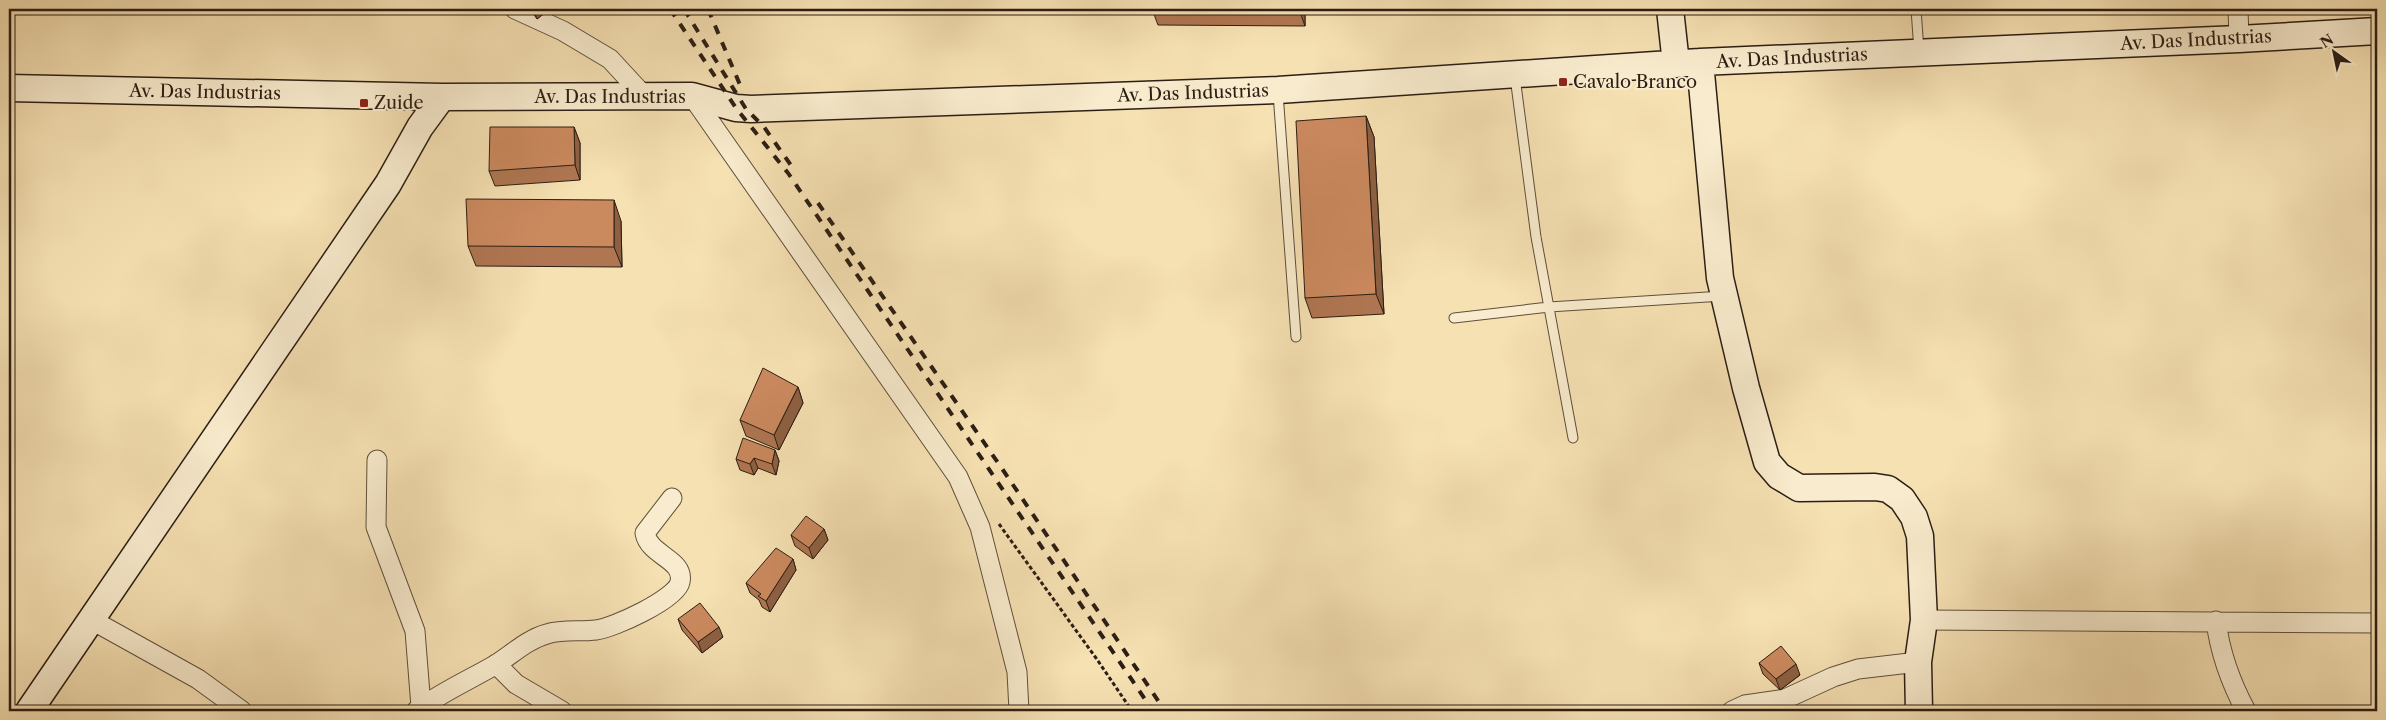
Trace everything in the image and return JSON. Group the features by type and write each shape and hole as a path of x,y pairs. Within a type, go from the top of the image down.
{"main road":[{"path":"1670,9 1688,63 1719,268 1746,388 1767,462 1779,476 1799,488 1875,487 1888,489 1902,499 1914,517 1920,536 1924,620 1918,662 1919,711"},
{"name":"Av. Das Industrias","path":"9,88 442,97 646,98 692,96 736,108 750,109 1278,90 1688,63 2239,39 2377,31"},
{"path":"29,711 388,184 420,127 442,97"}],"street":[{"path":"515,9 563,31 610,59 646,98"},
{"path":"2238,9 2239,39"},
{"path":"692,96 958,477 980,527 1018,672 1019,711"},
{"path":"377,460 376,527 415,631 419,709 547,634 598,630 626,621 679,587 681,582 679,570 673,563 649,546 645,533 672,498"},
{"path":"90,619 198,679 242,711"},
{"path":"1924,620 2377,623"},
{"path":"2216,621 2219,642 2234,688 2246,711"},
{"path":"1732,711 1745,705 1785,699 1833,677 1858,669 1918,662"},
{"path":"496,664 516,684 562,711"}],"lane":[{"path":"1916,9 1919,52"},
{"path":"1514,74 1536,237 1573,438"},
{"path":"1278,90 1296,337"},
{"path":"1454,318 1549,307 1725,296"}],"path":[{"path":"998,522 1132,711"}],"building":[{"path":"1366,116 1376,294 1305,298 1296,121"},
{"path":"490,127 574,127 575,165 489,171"},
{"path":"466,199 614,200 614,247 468,246"},
{"path":"763,368 798,387 774,435 740,420"},
{"path":"743,438 775,450 772,464 754,458 750,464 736,459"},
{"path":"806,516 824,529 809,548 791,535"},
{"path":"776,548 793,559 766,601 758,596 761,594 746,583"},
{"path":"700,603 719,627 698,642 678,619"},
{"path":"1781,646 1796,664 1776,679 1759,663"}],"railway":[{"path":"670,9 736,108 788,173 1153,711"},
{"path":"684,9 746,109 764,127 795,171"},
{"path":"708,9 743,92"},
{"path":"818,203 1003,470 1165,711"}],"place":[{"name":"Cavalo Branco","path":"1563,82"},
{"name":"Zuide","path":"364,103"}]}
